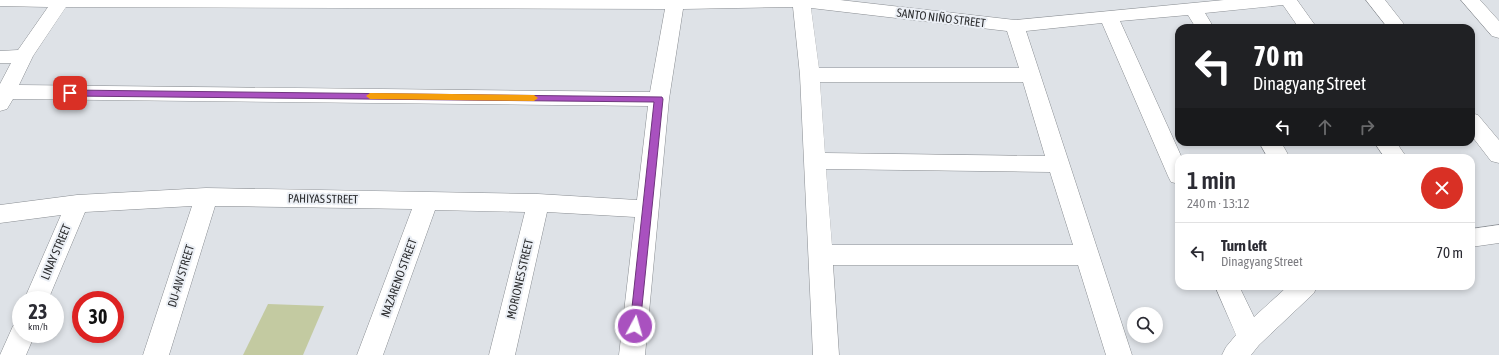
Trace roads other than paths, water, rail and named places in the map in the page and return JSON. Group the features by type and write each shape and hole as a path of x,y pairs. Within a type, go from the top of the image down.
{"street":[{"name":"SANTO NIÑO STREET","path":"0,1 675,4 801,0 1015,26 1109,18 1280,0"},
{"path":"801,0 810,75 819,255 826,355"},
{"path":"1288,0 1305,24"},
{"path":"1375,0 1395,24"},
{"path":"1470,0 1499,32"},
{"path":"61,1 24,56 3,99 659,99"},
{"path":"632,355 646,209 659,99 675,4"},
{"path":"1193,8 1203,24"},
{"path":"1109,18 1175,167"},
{"path":"1015,26 1119,355"},
{"path":"0,57 24,56"},
{"path":"810,75 1031,75"},
{"path":"1475,125 1499,155"},
{"path":"815,161 1058,164"},
{"name":"PAHIYAS STREET","path":"0,214 77,204 206,197 538,203 646,209"},
{"name":"DU-AW STREET","path":"156,355 206,197"},
{"name":"NAZARENO STREET","path":"370,355 427,201"},
{"name":"MORIONES STREET","path":"502,355 538,203"},
{"name":"LINAY STREET","path":"40,291 77,204"},
{"path":"1475,237 1499,234"},
{"path":"819,255 1087,255"},
{"path":"1228,290 1243,346 1301,290"},
{"path":"13,355 18,343"}]}
